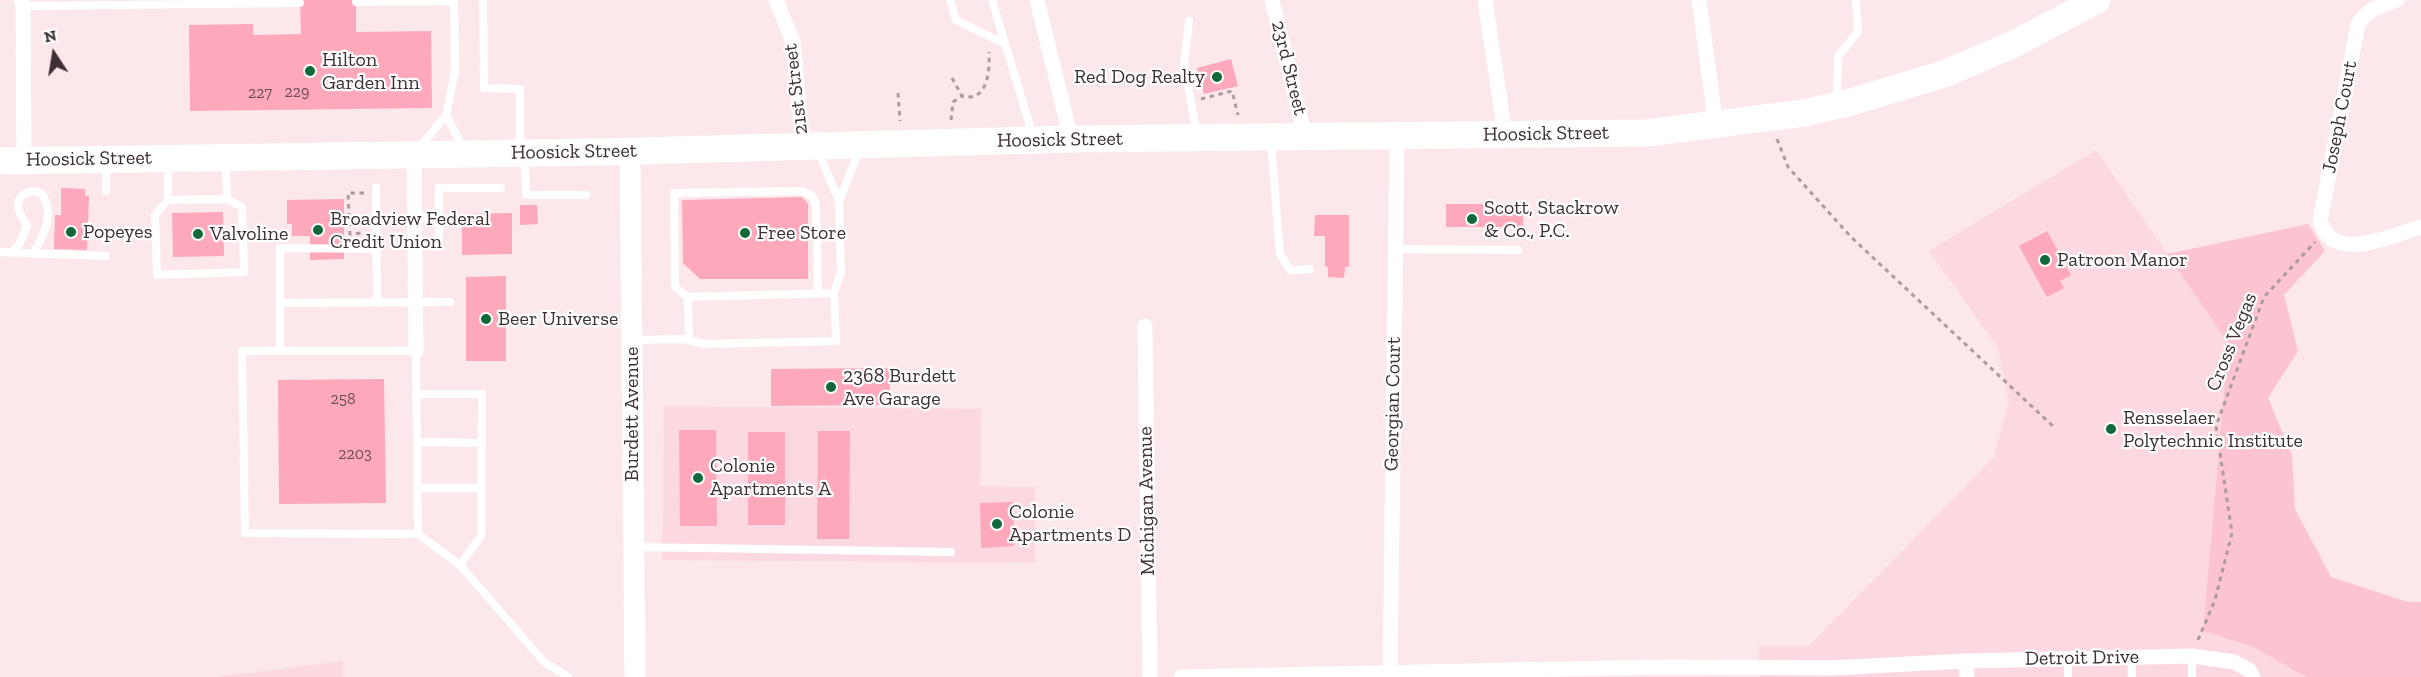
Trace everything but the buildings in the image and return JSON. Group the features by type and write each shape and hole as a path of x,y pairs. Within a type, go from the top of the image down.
{"highway":[{"name":"Hoosick Street","path":"12,160 630,151 1071,139 1646,133 1716,126 1838,105 1944,74 2014,44 2097,0"}],"street":[{"name":"21st Street","path":"776,0 793,42 809,145"},
{"path":"1038,0 1071,139"},
{"name":"23rd Street","path":"1272,0 1305,137"},
{"path":"1485,0 1505,134"},
{"path":"1699,0 1716,126"},
{"name":"Joseph Court","path":"2324,232 2320,221 2358,24 2364,15 2374,8 2397,0"},
{"path":"12,160 23,2"},
{"name":"Georgian Court","path":"1390,675 1397,136"},
{"name":"Burdett Avenue","path":"630,151 634,677"},
{"path":"414,154 416,351"},
{"path":"2324,232 2332,240 2352,246 2421,227"},
{"name":"Michigan Avenue","path":"1145,326 1150,677"},
{"name":"Detroit Drive","path":"1181,677 1661,672 1832,673 1966,661 2192,656 2234,662 2249,670 2253,677"},
{"path":"1966,661 1967,677"}],"lane":[{"path":"483,0 484,88 520,89 526,195 586,195"},
{"path":"950,0 956,20 1005,44"},
{"path":"992,0 1034,140"},
{"path":"1838,105 1838,57 1858,31 1856,0"},
{"path":"356,2 454,1 455,72 446,115 414,154"},
{"path":"23,2 300,3"},
{"path":"1189,21 1184,65 1198,138"},
{"path":"446,115 466,154"},
{"path":"1271,137 1280,254 1290,270 1310,268"},
{"path":"632,340 688,340 704,344 836,341 834,293 841,271 839,201 862,144"},
{"path":"809,145 839,201"},
{"path":"168,158 168,200 155,215 157,275 244,272 242,207 226,199 168,200"},
{"path":"226,158 226,199"},
{"path":"106,159 106,191"},
{"path":"376,187 377,303"},
{"path":"439,242 439,188 501,188"},
{"path":"11,253 20,243 27,226 18,208 19,202 26,192 31,191 42,194 48,203 48,220 33,254"},
{"path":"818,293 816,205 813,197 803,191 674,193 675,288 688,297 834,293"},
{"path":"415,218 439,217"},
{"path":"280,351 280,248 376,249"},
{"path":"1395,249 1518,250"},
{"path":"0,252 106,256"},
{"path":"688,297 688,340"},
{"path":"281,303 450,302"},
{"path":"418,534 416,351 242,351 245,533 418,534 460,565 544,662 568,677"},
{"path":"416,394 482,394 481,536 460,565"},
{"path":"417,441 482,443"},
{"path":"417,488 481,488"},
{"path":"633,547 951,552"},
{"path":"2192,656 2192,677"},
{"path":"2131,657 2132,677"},
{"path":"2068,659 2068,677"}],"path":[{"path":"952,78 962,96 969,98 976,95 986,84 990,70 989,52"},
{"path":"1191,102 1232,91 1239,116"},
{"path":"898,93 900,122"},
{"path":"951,120 953,102 962,96"},
{"path":"1769,118 1788,167 1851,237 2056,429"},
{"path":"364,184 364,192 348,193 350,234 364,233"},
{"name":"Cross Vegas","path":"2192,656 2215,600 2232,533 2216,426 2264,297 2324,232"}],"shaded area":[{"name":"Rensselaer Polytechnic Institute","path":"2096,150 2228,343 2203,631 2253,647 2306,677 1760,677 1759,646 1809,646 1994,457 2009,401 1998,348 1929,251"},
{"path":"2308,224 2325,251 2284,295 2298,351 2268,398 2292,455 2295,509 2331,577 2408,602 2421,602 2421,677 2306,677 2253,647 2203,631 2228,343 2167,254"},
{"path":"664,406 981,409 980,486 1035,487 1035,563 662,560"},
{"path":"343,661 343,677 216,677"}],"place":[{"name":"Hilton Garden Inn","path":"310,71"},
{"name":"Red Dog Realty","path":"1217,77"},
{"name":"Scott, Stackrow & Co., P.C.","path":"1472,219"},
{"name":"Broadview Federal Credit Union","path":"318,230"},
{"name":"Popeyes","path":"71,232"},
{"name":"Free Store","path":"745,233"},
{"name":"Valvoline","path":"198,234"},
{"name":"Patroon Manor","path":"2045,260"},
{"name":"Beer Universe","path":"486,319"},
{"name":"2368 Burdett Ave Garage","path":"831,387"},
{"name":"Rensselaer Polytechnic Institute","path":"2111,429"},
{"name":"Colonie Apartments A","path":"698,478"},
{"name":"Colonie Apartments D","path":"997,524"}]}
